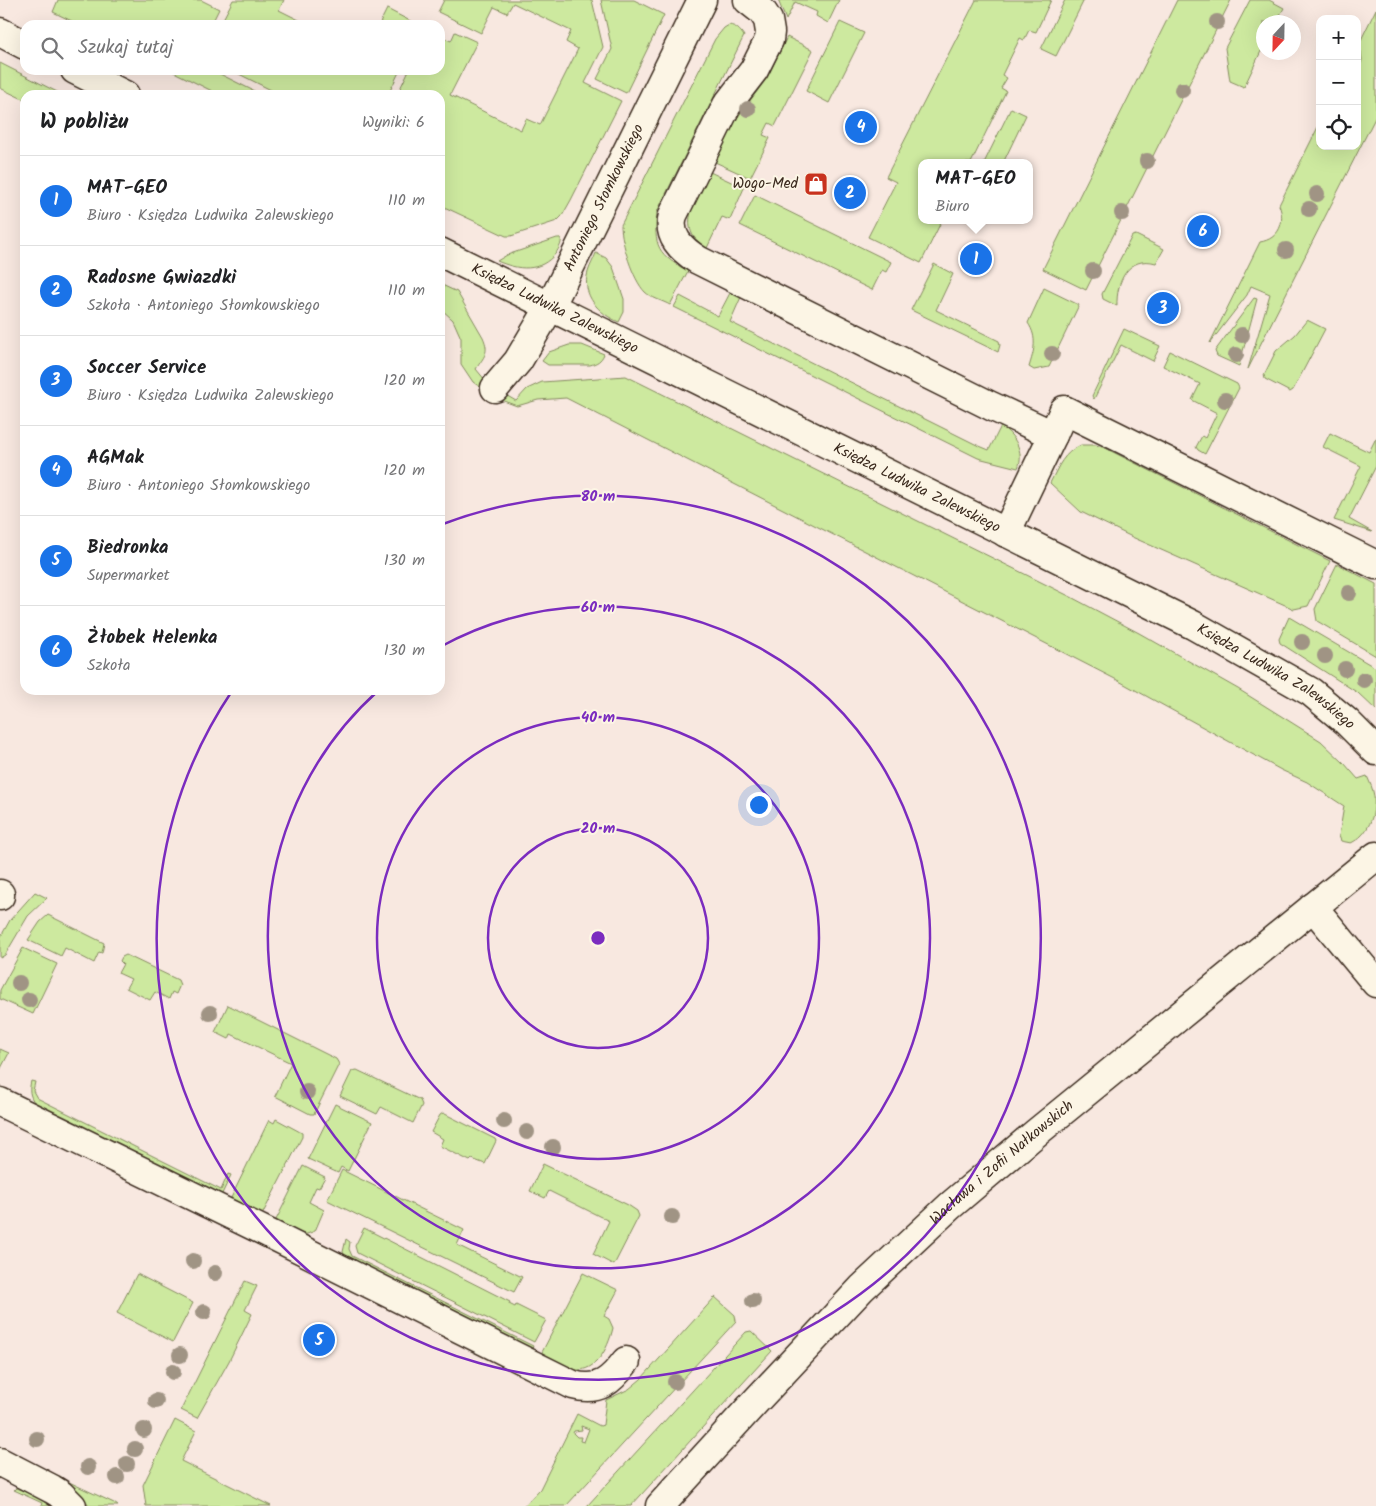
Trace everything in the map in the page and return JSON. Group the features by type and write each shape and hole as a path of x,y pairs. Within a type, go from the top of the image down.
{"street":[{"name":"Antoniego Słomkowskiego","path":"495,388 518,360 550,307 702,0"},
{"path":"748,0 762,11 768,20 769,40 754,70 727,105 673,215 671,229 678,245 698,260 1053,435"},
{"path":"0,32 20,42"},
{"path":"86,75 115,90"},
{"name":"Księdza Ludwika Zalewskiego","path":"445,254 1193,625 1311,692 1347,722 1376,751"},
{"path":"1006,533 1064,410 1376,565"},
{"name":"Wacława i Zofii Nałkowskich","path":"660,1506 830,1322 916,1236 1036,1133 1376,856"},
{"path":"1312,907 1376,983"},
{"path":"0,1102 573,1385 594,1388 614,1376 626,1361"},
{"path":"0,1462 52,1488 72,1506"}],"green space":[{"path":"58,0 201,0 219,9 214,20 70,20 53,12"},
{"path":"233,0 284,0 279,10 299,20 223,20"},
{"path":"444,0 592,0 603,47 585,83 621,101 571,200 557,221 506,236 445,207 445,90 399,90 407,75 445,75 445,38 451,41 455,32 477,42 450,95 521,130 526,119 540,125 578,49 566,42 571,31 513,3 507,13 494,7 481,33 438,12"},
{"path":"601,0 634,0 664,15 626,93 597,79 612,49"},
{"path":"778,0 839,0 828,23 816,16 817,12 795,2 786,20"},
{"path":"976,0 1051,0 1036,32 1029,30 1024,40 1020,38 1002,75 1007,78 1001,88 1006,91 973,159 918,159 918,224 940,224 921,263 868,237 896,182 886,177"},
{"path":"1065,0 1084,0 1056,56 1041,49"},
{"path":"1177,0 1231,0 1086,290 1043,269"},
{"path":"1250,0 1269,0 1284,8 1280,15 1256,15 1257,60 1244,87 1230,81 1225,48"},
{"path":"387,9 408,20 382,20"},
{"path":"1376,9 1376,116 1361,146 1362,60 1361,40"},
{"path":"840,22 864,33 829,103 806,91"},
{"path":"729,25 734,26 744,36 657,212 656,233 660,248 670,260 688,271 670,305 650,296 636,279 628,260 621,225 715,39"},
{"path":"787,37 813,50 775,126 769,123 763,135 770,138 750,178 715,162 737,118 767,78"},
{"path":"0,63 20,73 20,75 53,90 20,90 20,98 0,88"},
{"path":"180,75 222,75 252,90 210,90"},
{"path":"241,75 398,75 390,90 271,90"},
{"path":"1011,108 1026,115 1005,159 986,159"},
{"path":"1316,131 1316,150 1359,150 1248,369 1270,294 1251,286 1247,295 1210,343 1260,242 1272,237 1279,229 1282,218 1279,205"},
{"path":"710,172 744,188 730,220 722,217 707,248 697,241 691,232 690,222 694,202"},
{"path":"755,195 891,262 886,272 882,270 872,290 740,225"},
{"path":"1136,235 1164,249 1156,263 1138,263 1126,272 1119,288 1117,306 1103,299 1102,294 1132,236"},
{"path":"561,238 561,242 556,253 543,264 536,267 521,268 497,261 507,255"},
{"path":"596,253 606,258 613,267 624,299 624,312 619,322 599,309 589,296 587,280 589,269"},
{"path":"934,264 953,274 936,310 999,341 998,352 911,310"},
{"path":"445,286 457,292 485,342 486,351 484,357 476,369 490,386 516,401 527,389 542,382 626,376 1071,597 1139,633 1238,689 1321,741 1358,779 1367,776 1374,796 1374,810 1370,824 1362,835 1351,843 1341,841 1339,836 1344,806 1307,782 1281,770 1117,680 566,398 538,400 517,406 493,397 473,382 461,364 461,338 453,320 445,313"},
{"path":"1044,288 1079,305 1049,367 1034,370 1029,367 1034,350 1034,339 1028,323"},
{"path":"730,293 741,297 730,322 977,445 989,450 1001,426 1017,444 1020,456 1018,468 978,458 674,307 680,296 718,316"},
{"path":"1254,298 1257,299 1239,366 1217,356 1215,351"},
{"path":"1307,320 1325,329 1293,390 1290,392 1265,379 1264,375 1276,351 1295,335"},
{"path":"1124,329 1160,346 1153,361 1121,345 1094,399 1092,396"},
{"path":"569,345 582,345 604,354 599,361 590,365 548,365 542,361 549,352"},
{"path":"1170,351 1237,384 1239,388 1205,454 1196,447 1202,436 1205,438 1217,413 1192,400 1200,384 1163,366"},
{"path":"1330,433 1369,452 1376,438 1376,466 1349,519 1372,532 1334,520 1361,466 1323,447"},
{"path":"1081,445 1096,445 1105,448 1330,561 1308,606 1294,609 1132,537 1081,512 1050,483 1066,456"},
{"path":"1337,564 1376,584 1376,656 1317,621 1315,609"},
{"path":"1289,617 1376,668 1376,710 1358,693 1280,643 1279,639"},
{"path":"35,892 47,898 28,916 5,955 0,958 0,938 10,920"},
{"path":"48,915 104,943 102,953 99,952 94,963 65,948 61,956 28,940 40,922"},
{"path":"23,948 57,964 33,1014 0,999 0,990"},
{"path":"126,955 178,980 180,985 176,994 172,992 169,999 155,992 150,1000 126,988 131,979 118,973 123,964 120,961"},
{"path":"228,1005 336,1059 339,1064 314,1114 310,1114 275,1096 291,1063 231,1034 229,1039 215,1032"},
{"path":"0,1049 9,1053 0,1070"},
{"path":"357,1070 420,1100 422,1105 413,1123 381,1107 377,1114 340,1096 352,1071"},
{"path":"31,1081 35,1082 33,1091 37,1098 221,1190 228,1174 231,1175 221,1196 35,1103 30,1092"},
{"path":"335,1104 372,1122 348,1171 341,1167 338,1173 308,1159"},
{"path":"443,1113 495,1139 496,1141 485,1164 472,1159 470,1161 440,1146 443,1139 431,1132"},
{"path":"276,1119 302,1133 302,1137 262,1215 230,1200 269,1120 274,1123"},
{"path":"543,1164 637,1211 639,1216 614,1265 593,1254 609,1221 549,1191 545,1198 530,1191"},
{"path":"303,1166 325,1177 319,1188 316,1187 309,1202 324,1210 315,1231 307,1234 300,1234 275,1222"},
{"path":"342,1170 464,1230 457,1245 522,1277 514,1292 327,1200"},
{"path":"364,1228 510,1302 509,1304 515,1307 516,1305 546,1320 534,1342 357,1253 355,1246"},
{"path":"346,1239 350,1242 349,1249 352,1256 533,1346 531,1351 345,1256 343,1252"},
{"path":"583,1273 618,1290 604,1316 609,1319 613,1328 604,1352 593,1365 586,1369 578,1370 565,1368 540,1356"},
{"path":"137,1274 193,1303 173,1342 117,1313"},
{"path":"245,1281 257,1286 245,1310 252,1314 229,1361 197,1418 181,1410"},
{"path":"715,1297 735,1315 736,1321 566,1506 524,1506 540,1489 577,1414 600,1426 603,1425 606,1400 629,1389 641,1379","holes":["581,1426 589,1429 584,1442 580,1441 581,1437 577,1437 573,1433 574,1431 582,1430"]},
{"path":"751,1331 772,1351 631,1506 587,1506 746,1332"},
{"path":"175,1420 196,1431 181,1461 271,1506 146,1506 143,1485"},
{"path":"69,1482 114,1503 118,1506 90,1506"},
{"path":"16,1488 41,1498 53,1506 41,1506 42,1503 14,1490"}],"place":[{"name":"AGMak","path":"861,127"},
{"name":"Wogo-Med","path":"816,184"},
{"name":"Radosne Gwiazdki","path":"850,193"},
{"name":"Żłobek Helenka","path":"1203,231"},
{"name":"MAT-GEO","path":"976,259"},
{"name":"Soccer Service","path":"1163,308"},
{"name":"Biedronka","path":"319,1340"}]}
